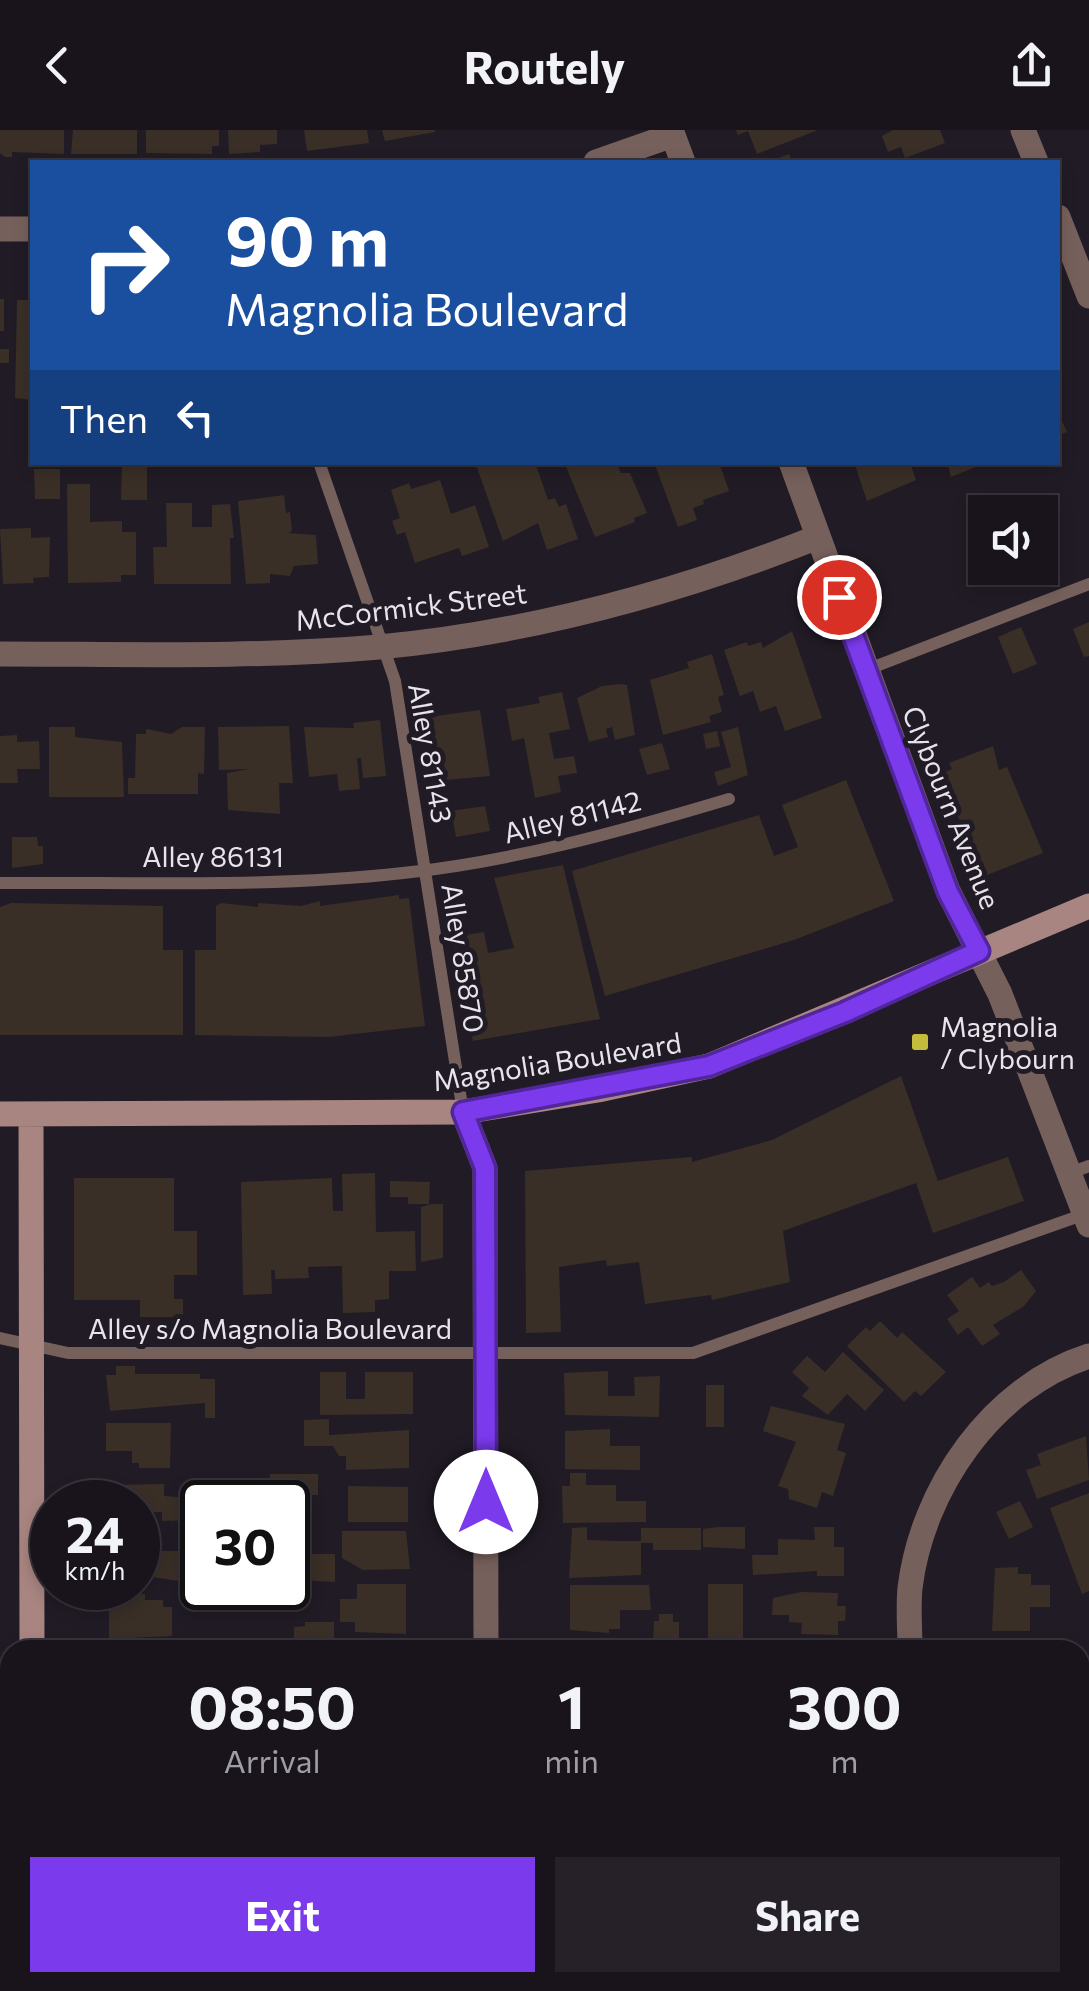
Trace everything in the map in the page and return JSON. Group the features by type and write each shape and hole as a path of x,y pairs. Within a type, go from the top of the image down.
{"main road":[{"name":"Magnolia Boulevard","path":"0,1114 463,1112 709,1066 845,1012 1089,906"},
{"path":"31,1114 32,1640"}],"street":[{"path":"1022,130 1035,160"},
{"path":"601,160 672,132 682,160"},
{"path":"1060,222 1089,296"},
{"path":"0,229 30,229"},
{"name":"Clybourn Avenue","path":"792,465 948,892 1000,994 1079,1170 1087,1219"},
{"name":"McCormick Street","path":"0,654 267,654 380,646 504,629 631,599 818,537"},
{"path":"463,1112 485,1168 486,1640"},
{"path":"910,1640 910,1588 930,1509 970,1442 1022,1388 1089,1356"}],"lane":[{"name":"Alley 81143","path":"320,465 395,681 425,870"},
{"path":"866,670 1089,584"},
{"name":"Alley 81142","path":"425,870 498,860 612,834 729,799"},
{"name":"Alley 86131","path":"0,883 325,880 425,870"},
{"name":"Alley 85870","path":"425,870 463,1112"},
{"name":"Alley s/o Magnolia Boulevard","path":"0,1338 68,1353 693,1353 1087,1219"}],"building":[{"path":"0,130 64,130 64,154 12,152 12,157 5,157 0,153"},
{"path":"73,130 137,130 137,154 71,154"},
{"path":"146,130 219,130 219,146 212,146 212,154 146,153"},
{"path":"228,130 277,130 277,144 260,145 260,152 229,154"},
{"path":"304,130 367,130 369,143 307,151"},
{"path":"382,130 435,130 435,132 385,141"},
{"path":"736,130 818,130 757,154 748,131 738,135"},
{"path":"893,130 940,130 945,143 905,158 901,147 888,152 882,136"},
{"path":"0,299 4,299 4,331 0,331"},
{"path":"17,300 30,300 30,400 15,398"},
{"path":"0,349 9,349 9,363 0,363"},
{"path":"1060,416 1067,432 1060,434"},
{"path":"122,465 147,465 147,500 121,500"},
{"path":"476,465 536,465 548,500 555,498 559,507 566,504 578,539 547,550 538,523 503,541"},
{"path":"565,465 617,465 621,473 630,473 647,513 634,518 635,522 595,537"},
{"path":"655,465 720,465 729,491 703,500 704,504 693,508 697,520 678,527"},
{"path":"855,465 911,465 916,480 867,501"},
{"path":"948,465 975,465 976,467 951,477"},
{"path":"34,469 60,469 60,499 35,499"},
{"path":"440,480 451,514 475,505 489,547 462,556 459,548 415,563 405,532 397,535 392,521 400,518 391,490 409,483 411,489"},
{"path":"67,484 90,484 90,522 122,521 122,532 136,532 136,575 121,575 121,582 68,583"},
{"path":"284,495 292,531 288,533 316,535 318,564 294,566 290,576 270,574 270,583 246,584 238,501"},
{"path":"166,503 192,503 192,527 212,527 212,505 230,504 234,538 230,538 231,584 154,584 153,547 167,547"},
{"path":"31,528 31,538 50,537 49,577 33,578 34,583 3,584 0,529"},
{"path":"1089,622 1089,656 1084,657 1073,629"},
{"path":"1021,627 1037,664 1013,674 998,637"},
{"path":"792,631 822,718 785,731 776,706 760,712 753,691 740,696 724,650 747,642 748,646 761,642 763,648"},
{"path":"712,654 724,695 718,697 722,712 709,716 711,722 663,735 650,680 689,668 687,662"},
{"path":"627,685 635,735 615,740 612,727 606,729 608,737 589,742 577,698 602,686"},
{"path":"562,692 570,729 549,733 554,759 574,756 577,773 558,776 561,792 535,798 524,738 512,741 506,709 540,703 538,697"},
{"path":"480,710 490,776 446,780 442,751 426,753 421,718"},
{"path":"380,720 386,776 363,778 361,758 357,758 360,789 339,791 337,774 309,777 304,727 354,728 353,723"},
{"path":"289,726 293,783 279,783 280,814 228,810 227,773 249,769 219,770 218,727"},
{"path":"49,727 75,727 75,737 122,742 124,797 49,797"},
{"path":"182,727 205,727 204,774 198,773 198,794 128,794 128,778 135,778 136,734 146,734 146,729 171,734"},
{"path":"738,727 748,775 718,786 714,772 731,767 721,732"},
{"path":"717,731 720,746 706,749 703,734"},
{"path":"17,735 17,742 39,741 40,769 17,769 18,783 0,783 0,736"},
{"path":"662,743 670,769 647,775 639,749"},
{"path":"993,746 999,770 1007,767 1043,853 982,877 941,774 952,769 949,763"},
{"path":"846,780 894,901 794,940 605,996 572,871 759,815 774,856 798,847 782,805"},
{"path":"485,806 490,831 456,837 451,811"},
{"path":"12,837 37,837 38,846 43,846 43,864 12,868"},
{"path":"181,848 182,871 160,871 159,849"},
{"path":"563,865 600,1019 473,1041 453,937 484,932 488,953 514,948 494,878"},
{"path":"399,895 399,899 409,898 425,1026 328,1037 195,1035 195,950 216,950 216,906 301,906 320,901 320,906"},
{"path":"11,903 163,906 163,950 183,950 183,1035 0,1035 0,907"},
{"path":"901,1076 938,1181 1008,1157 1024,1201 933,1233 916,1183 783,1231 790,1282 712,1300 711,1295 645,1304 639,1262 607,1266 606,1260 559,1267 561,1332 526,1333 525,1171 692,1157 692,1162 772,1140"},
{"path":"375,1173 376,1232 415,1231 416,1271 389,1271 389,1299 375,1300 375,1312 343,1313 342,1266 308,1267 309,1278 275,1279 275,1270 271,1270 272,1294 243,1295 241,1182 332,1178 333,1211 343,1211 342,1174"},
{"path":"74,1178 174,1178 174,1231 197,1231 197,1275 174,1275 174,1299 183,1299 183,1317 140,1317 140,1300 74,1300"},
{"path":"390,1181 430,1182 429,1204 408,1204 408,1197 390,1197"},
{"path":"443,1204 443,1258 421,1262 421,1207"},
{"path":"1021,1270 1036,1291 1024,1306 993,1325 1000,1334 982,1346 968,1327 958,1335 947,1319 959,1311 947,1295 972,1277 980,1288 989,1282 992,1286 1004,1282"},
{"path":"880,1321 897,1338 902,1332 946,1372 921,1396 915,1391 904,1402 847,1346 866,1327 870,1331"},
{"path":"843,1352 884,1390 865,1411 847,1394 828,1415 802,1396 809,1388 792,1372 807,1356 825,1372"},
{"path":"116,1366 135,1366 135,1374 200,1374 200,1379 215,1379 215,1418 205,1418 205,1403 110,1411 106,1375 116,1375"},
{"path":"608,1371 608,1396 635,1396 634,1377 660,1376 659,1417 565,1415 564,1373"},
{"path":"320,1372 346,1372 346,1399 365,1399 365,1372 413,1372 413,1414 320,1415"},
{"path":"706,1385 724,1385 724,1427 706,1427"},
{"path":"771,1406 845,1424 837,1450 846,1453 833,1496 822,1492 817,1508 789,1499 788,1489 778,1486 796,1442 763,1431"},
{"path":"329,1419 329,1435 409,1430 409,1468 346,1470 346,1456 339,1456 333,1446 304,1446 304,1420"},
{"path":"106,1423 171,1423 170,1468 139,1468 139,1463 132,1463 132,1451 106,1451"},
{"path":"610,1429 610,1446 640,1446 640,1470 565,1469 565,1431"},
{"path":"1086,1436 1089,1480 1037,1499 1026,1470 1041,1465 1037,1454"},
{"path":"570,1473 586,1473 586,1485 616,1485 616,1501 646,1501 646,1522 563,1523 562,1486 570,1486"},
{"path":"270,1474 318,1474 318,1495 310,1495 310,1480 270,1480"},
{"path":"160,1484 164,1484 164,1496 180,1497 180,1521 162,1521"},
{"path":"348,1486 408,1487 408,1522 348,1522"},
{"path":"1089,1493 1089,1591 1082,1594 1050,1508"},
{"path":"1020,1501 1033,1527 1009,1539 996,1512"},
{"path":"587,1527 587,1540 613,1541 641,1541 641,1528 701,1528 701,1550 653,1550 653,1543 641,1543 641,1575 569,1578 572,1528"},
{"path":"745,1527 745,1549 703,1547 703,1529"},
{"path":"814,1527 834,1527 834,1547 844,1547 844,1576 817,1576 817,1571 753,1575 752,1555 778,1555 778,1539 815,1540"},
{"path":"342,1531 406,1531 410,1569 363,1570 342,1558"},
{"path":"160,1551 180,1551 179,1581 160,1578"},
{"path":"310,1554 335,1554 335,1582 310,1581"},
{"path":"1018,1567 1018,1574 1031,1574 1031,1585 1050,1585 1050,1607 1030,1607 1030,1631 992,1631 995,1568"},
{"path":"357,1584 406,1584 406,1634 355,1632 355,1622 340,1622 340,1599 357,1599"},
{"path":"708,1584 743,1584 743,1640 708,1640"},
{"path":"570,1585 649,1585 651,1610 620,1610 620,1629 609,1629 609,1633 570,1630"},
{"path":"801,1592 838,1593 837,1606 846,1606 845,1621 838,1621 838,1635 801,1634 802,1623 789,1622 789,1615 772,1615 773,1598"},
{"path":"160,1600 163,1607 172,1607 172,1636 109,1639 109,1610 160,1610"},
{"path":"659,1614 673,1614 673,1622 679,1622 679,1640 653,1640 654,1621 659,1621"},
{"path":"305,1622 334,1622 334,1640 294,1640 294,1627 305,1626"}],"place":[{"name":"Magnolia / Clybourn","path":"920,1042"}],"route":[{"path":"486,1502 485,1168 463,1112 598,1090 709,1066 845,1012 979,951 948,892 839,597"}]}
